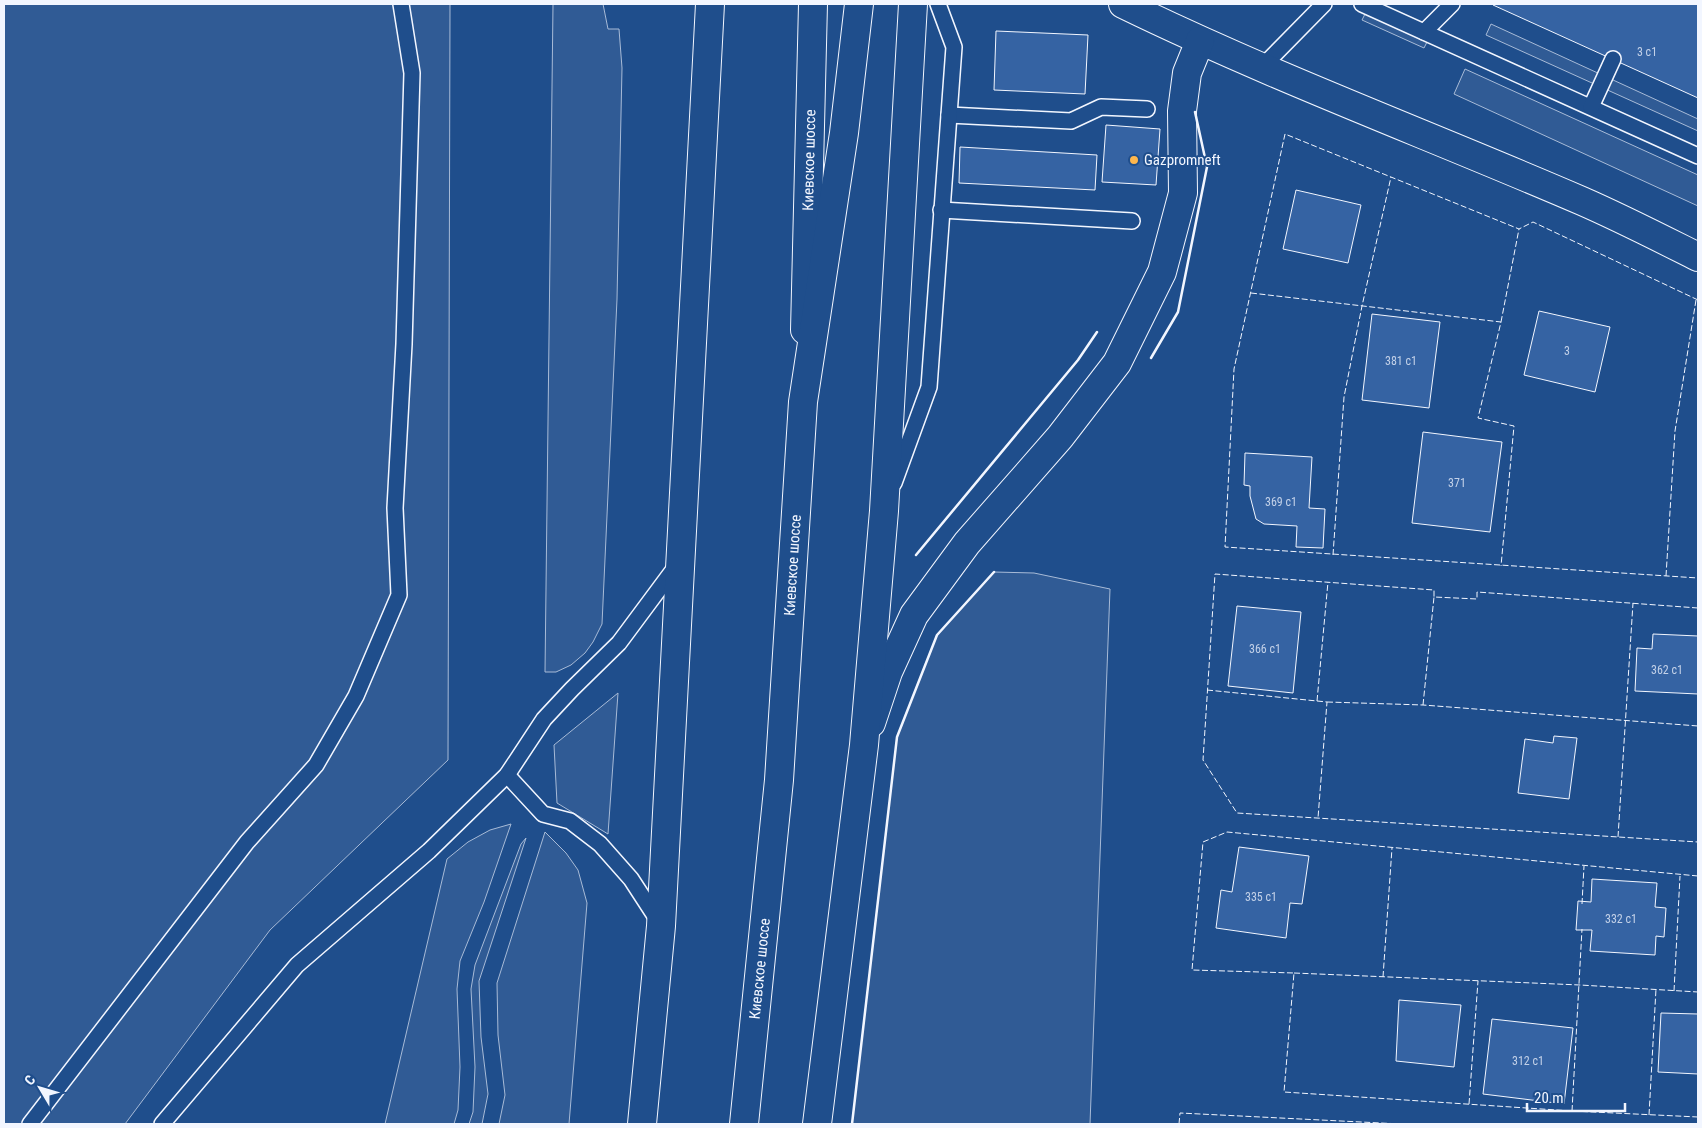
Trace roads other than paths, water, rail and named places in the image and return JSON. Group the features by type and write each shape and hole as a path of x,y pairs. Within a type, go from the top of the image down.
{"main road":[{"path":"642,1124 661,926 710,4"},
{"name":"Киевское шоссе","path":"744,1124 779,780 803,402 813,4"},
{"path":"803,402 844,134 859,4"},
{"path":"818,1124 864,745 884,511 913,4"},
{"path":"1124,4 1261,68 1584,202 1698,256"},
{"path":"864,745 888,672 914,615 967,543 1060,437 1117,363 1162,272 1183,192 1182,111 1187,73 1200,41"}],"lane":[{"path":"30,1124 247,842 316,765 356,696 398,595 395,508 404,344 412,73 401,4"},
{"path":"884,511 928,387 954,47 938,4"},
{"path":"1261,68 1324,4"},
{"path":"1362,4 1390,10 1424,32 1698,156"},
{"path":"1424,32 1452,4"},
{"path":"1591,108 1613,59"},
{"path":"949,115 1071,121 1101,106 1148,109"},
{"path":"941,210 1132,221"},
{"path":"162,1124 297,965 429,851 508,776 544,719 572,688 619,643 681,559"},
{"path":"508,776 543,814 570,821 600,844 631,879 661,926"}],"place":[{"name":"Gazpromneft","path":"1134,160"}]}
